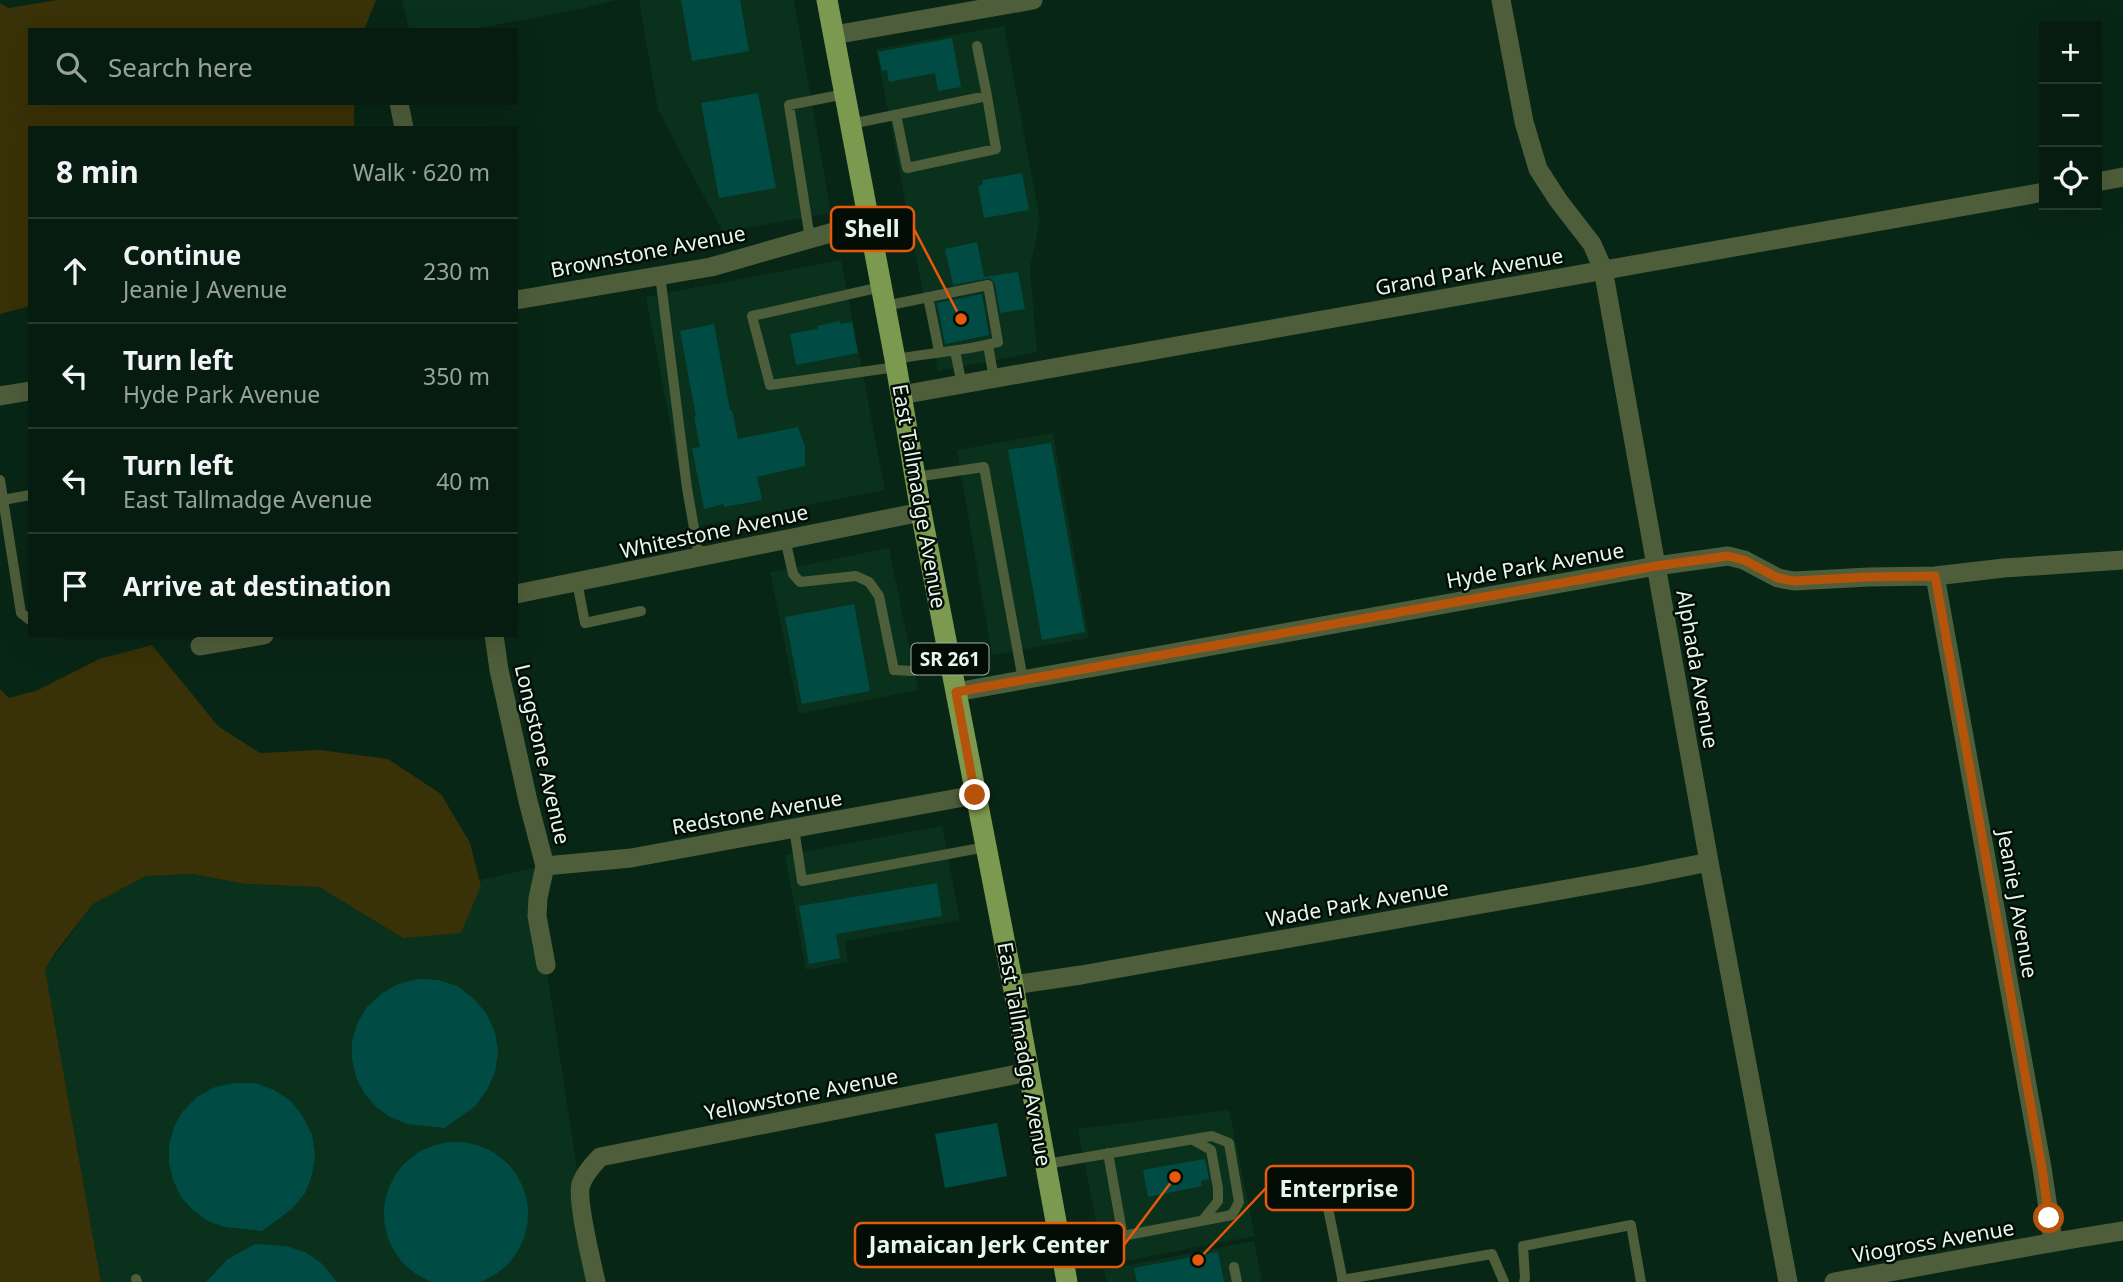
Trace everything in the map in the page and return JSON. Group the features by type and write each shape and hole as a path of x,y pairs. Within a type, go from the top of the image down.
{"main road":[{"name":"East Tallmadge Avenue","path":"827,0 1067,1282"}],"street":[{"path":"834,35 981,5 1033,0"},
{"name":"Alphada Avenue","path":"1500,0 1524,122 1538,169 1592,244 1602,269 1788,1282"},
{"path":"399,105 404,126"},
{"path":"2102,181 2123,177"},
{"name":"Grand Park Avenue","path":"901,395 2039,192"},
{"name":"Brownstone Avenue","path":"518,300 711,267 869,222"},
{"path":"0,397 28,391"},
{"name":"Whitestone Avenue","path":"518,594 921,512"},
{"name":"Hyde Park Avenue","path":"956,692 1656,566 1728,556 1744,560 1778,578 1794,581 1935,576 2123,559"},
{"name":"Jeanie J Avenue","path":"1935,576 2053,1241"},
{"path":"200,646 252,637"},
{"name":"Longstone Avenue","path":"494,637 525,788 545,866 537,916 546,965"},
{"name":"Redstone Avenue","path":"545,866 631,858 975,795"},
{"name":"Wade Park Avenue","path":"1013,985 1709,862"},
{"name":"Yellowstone Avenue","path":"596,1282 589,1256 580,1187 588,1170 600,1157 1028,1072"},
{"name":"Viogross Avenue","path":"1834,1282 2053,1241 2123,1231"}],"lane":[{"path":"896,115 907,168 996,149 977,46"},
{"path":"810,239 789,104 845,94"},
{"path":"851,124 987,96"},
{"path":"660,275 687,488 699,557"},
{"path":"988,285 998,342 770,385 752,316 883,297 956,295 988,285"},
{"path":"928,297 939,351"},
{"path":"988,345 995,379"},
{"path":"962,347 962,385"},
{"path":"915,477 984,467 1023,680"},
{"path":"0,480 21,613 28,618"},
{"path":"3,500 28,495"},
{"path":"785,539 793,574 800,582 856,576 869,582 879,596 894,670 912,671 951,666"},
{"path":"576,582 585,623 641,611"},
{"path":"794,828 802,881 986,847"},
{"path":"1045,1164 1212,1136 1228,1143 1240,1202 1232,1215 1060,1248"},
{"path":"1193,1140 1211,1150 1217,1188 1217,1201 1203,1220"},
{"path":"1108,1153 1123,1237"},
{"path":"1328,1208 1343,1281 1492,1254 1504,1282"},
{"path":"1524,1282 1523,1246 1631,1225 1642,1282"},
{"path":"1234,1266 1237,1282"}],"shaded area":[{"path":"58,0 376,0 365,28 28,28 28,105 354,105 354,126 28,126 28,307 0,314 0,3 9,8"},
{"path":"402,0 615,0 480,28 409,28"},
{"path":"639,0 794,0 831,213 723,232 658,110"},
{"path":"1004,26 1040,220 1030,267 1037,352 938,371 876,49"},
{"path":"841,260 885,490 690,528 646,297"},
{"path":"1053,433 1089,638 992,655 957,450"},
{"path":"889,548 918,690 799,714 770,572"},
{"path":"152,645 218,726 260,753 320,750 388,759 441,794 470,843 481,886 461,933 403,938 319,887 245,884 193,874 146,876 93,904 45,969 101,1282 0,1282 0,689 9,698 38,690 99,659"},
{"path":"942,826 960,920 845,941 848,962 806,970 785,855"},
{"path":"542,866 547,971 592,1282 101,1282 45,969 93,904 146,876 193,874 245,884 319,887 403,938 481,886 480,880"},
{"path":"1229,1110 1255,1236 1105,1265 1078,1129"},
{"path":"1254,1241 1262,1282 1107,1282 1104,1270"}],"building":[{"path":"681,0 740,0 749,51 692,61"},
{"path":"952,38 961,87 938,91 935,73 889,82 887,70 882,71 878,52"},
{"path":"758,93 776,188 719,198 701,103"},
{"path":"1022,173 1029,210 984,218 978,186 983,184 982,180"},
{"path":"977,242 984,277 1018,272 1025,309 1000,313 995,284 990,278 953,285 945,249"},
{"path":"982,294 989,335 945,344 937,303"},
{"path":"840,321 840,324 852,322 858,353 796,365 790,334 818,329 817,326"},
{"path":"714,324 738,439 798,427 805,447 805,466 757,477 762,500 704,509 692,448 700,447 694,417 696,416 680,331"},
{"path":"1051,443 1085,632 1042,640 1008,450"},
{"path":"854,604 870,691 802,704 785,617"},
{"path":"937,883 942,916 836,934 840,958 809,964 799,906"},
{"path":"418,979 438,980 457,986 473,998 486,1013 495,1032 498,1052 495,1072 487,1090 475,1106 445,1128 408,1124 390,1117 376,1107 364,1093 356,1077 352,1059 352,1041 366,1008 381,994 398,984"},
{"path":"255,1083 274,1090 291,1101 312,1135 315,1155 312,1175 305,1193 292,1209 262,1231 225,1227 208,1221 181,1197 169,1163 169,1145 174,1127 183,1111 197,1097 215,1087"},
{"path":"997,1123 1007,1176 945,1188 935,1134"},
{"path":"442,1143 470,1143 496,1154 516,1174 527,1200 527,1228 516,1254 496,1274 477,1283 435,1283 416,1274 396,1254 385,1228 385,1200 396,1174 416,1154"},
{"path":"1205,1159 1209,1179 1201,1181 1202,1186 1148,1197 1143,1170"},
{"path":"255,1244 286,1246 305,1252 321,1263 337,1282 206,1282 228,1259"},
{"path":"1218,1252 1224,1282 1137,1282 1134,1268"}],"place":[{"name":"Shell","path":"961,319"},
{"name":"Jamaican Jerk Center","path":"1175,1177"},
{"name":"Enterprise","path":"1198,1260"}],"route":[{"path":"975,795 956,692 1656,566 1728,556 1744,560 1778,578 1794,581 1935,576 2049,1218"}]}
